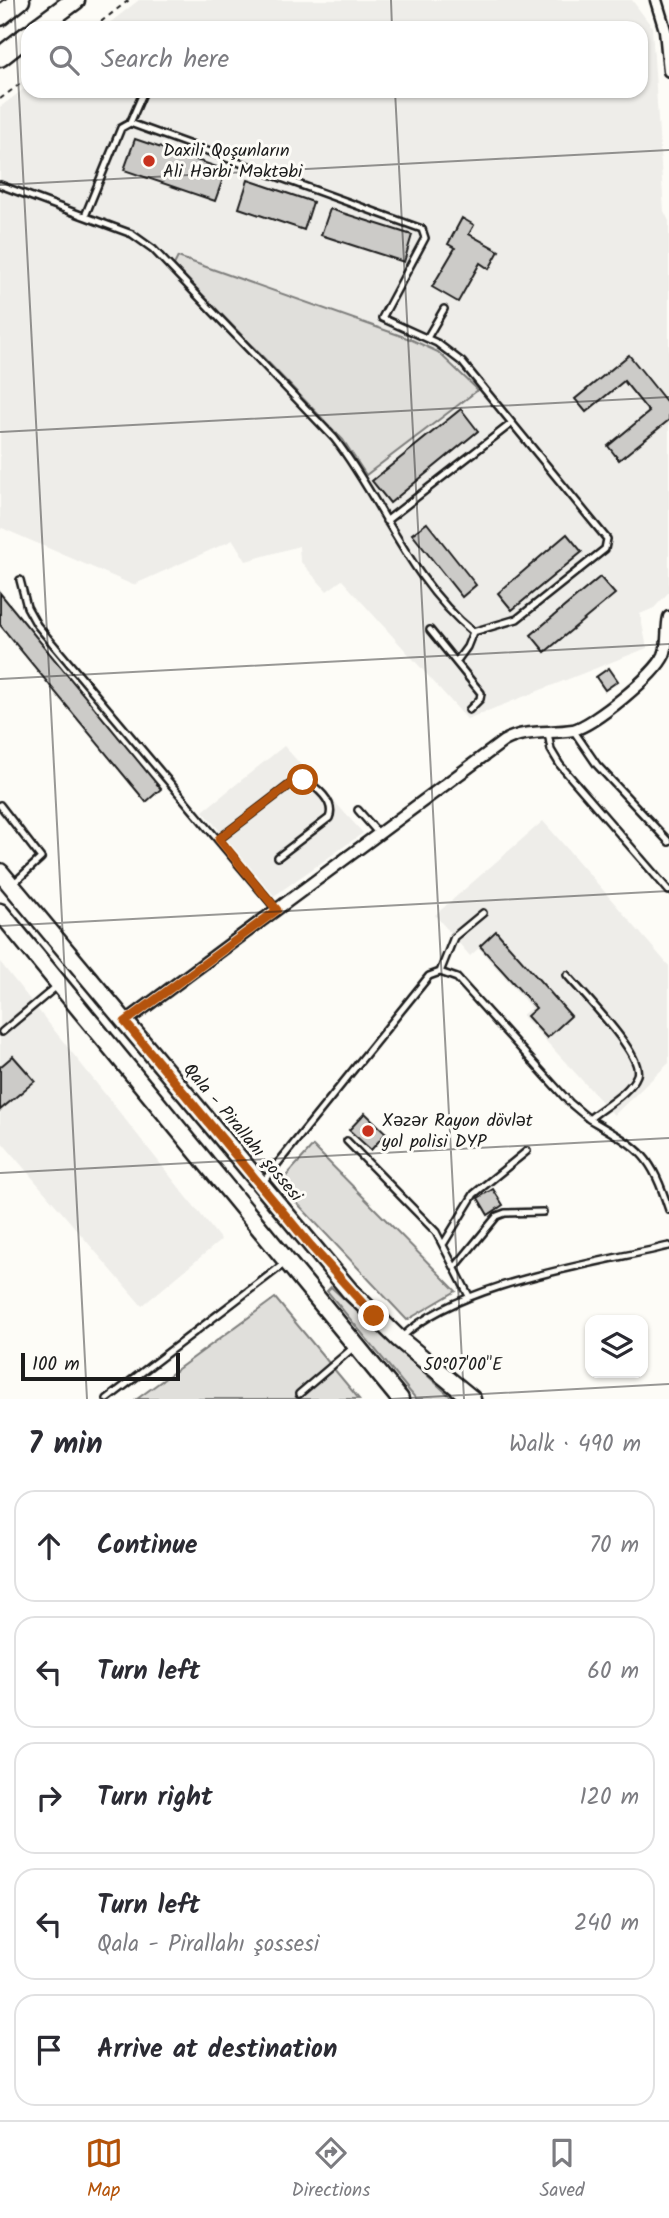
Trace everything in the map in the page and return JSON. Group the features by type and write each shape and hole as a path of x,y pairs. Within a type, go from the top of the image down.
{"highway":[{"path":"0,16 20,0"},
{"path":"47,21 74,0"},
{"path":"0,57 21,40"}],"main road":[{"name":"Qala - Pirallahı şossesi","path":"5,879 350,1291 399,1339 472,1399"},
{"path":"0,912 400,1399"}],"street":[{"path":"656,0 665,30 669,71"},
{"path":"125,1022 503,741 525,733 573,730 600,717 658,664 666,650 669,617"}],"lane":[{"path":"85,216 121,128 130,123 141,98"},
{"path":"130,123 422,229 425,238 382,318 385,322 427,338 462,362 607,539 607,545 517,619 472,632"},
{"path":"0,185 132,234 153,249 334,438 357,470 416,569 451,612 472,632"},
{"path":"427,338 444,309"},
{"path":"386,521 512,423"},
{"path":"20,580 30,615 37,625 277,910"},
{"path":"430,630 481,693 480,699 469,710"},
{"path":"456,662 467,647 472,632"},
{"path":"573,730 597,765 669,842"},
{"path":"548,732 554,757 669,891"},
{"path":"219,839 296,780 303,780 331,804 332,812 329,818 278,857"},
{"path":"0,805 41,858 5,879"},
{"path":"358,810 379,834"},
{"path":"440,972 454,937 483,913"},
{"path":"260,1186 429,976 440,972 457,978 570,1103 589,1119 629,1142 646,1157 657,1174 669,1210"},
{"path":"567,975 628,1048 638,1068 627,1088 589,1119"},
{"path":"2,1032 60,984"},
{"path":"347,1141 444,1243 470,1296"},
{"path":"444,1243 474,1194 527,1151"},
{"path":"456,1266 497,1216 505,1213 543,1212"},
{"path":"399,1339 428,1317 470,1296 669,1246"},
{"path":"107,1399 289,1261"},
{"path":"299,1394 357,1345"}],"path":[{"path":"102,21 129,0"},
{"path":"0,99 21,83"}],"shaded area":[{"path":"139,0 632,0 648,21 112,21"},
{"path":"648,22 652,27 664,211 669,221 669,592 654,608 640,614 647,648 467,719 342,580 327,591 300,561 299,546 246,561 233,540 133,585 2,528 0,530 0,107 21,91 21,98 648,98"},
{"path":"178,257 410,339 438,352 478,390 366,475 343,440 174,265"},
{"path":"284,746 363,833 274,896 203,811"},
{"path":"543,821 669,966 669,1063 614,1115 522,1015 531,1008 479,948 470,956 435,915"},
{"path":"0,962 221,1240 142,1306 0,1140"},
{"path":"313,1146 456,1291 407,1320 279,1184"},
{"path":"331,1287 453,1399 416,1399 327,1291"},
{"path":"275,1298 359,1399 137,1399"}],"building":[{"path":"135,139 226,170 215,201 124,170"},
{"path":"248,180 313,202 304,230 239,208"},
{"path":"330,209 412,235 404,262 321,235"},
{"path":"462,218 474,225 469,234 499,251 489,269 480,263 458,302 432,287 455,248 448,244"},
{"path":"629,355 669,405 669,420 619,460 608,446 649,412 624,381 586,412 575,399"},
{"path":"461,409 478,431 390,503 372,481"},
{"path":"427,523 476,585 462,597 412,534"},
{"path":"567,534 582,552 512,610 498,593"},
{"path":"600,577 615,594 545,652 531,635"},
{"path":"0,593 161,789 146,802 0,625"},
{"path":"609,668 618,681 605,690 596,677"},
{"path":"496,931 571,1016 547,1038 527,1016 536,1008 480,946"},
{"path":"13,1056 35,1081 0,1110 0,1067"},
{"name":"Xəzər Rayon dövlət yol polisi DYP","path":"365,1113 386,1133 371,1150 349,1130"},
{"path":"493,1189 503,1205 488,1215 478,1198"}],"place":[{"name":"Daxili Qoşunların Ali Hərbi Məktəbi","path":"149,161"},
{"name":"Xəzər Rayon dövlət yol polisi DYP","path":"368,1131"}],"route":[{"path":"303,780 296,780 219,839 277,910 125,1022 260,1186 374,1316"}]}
